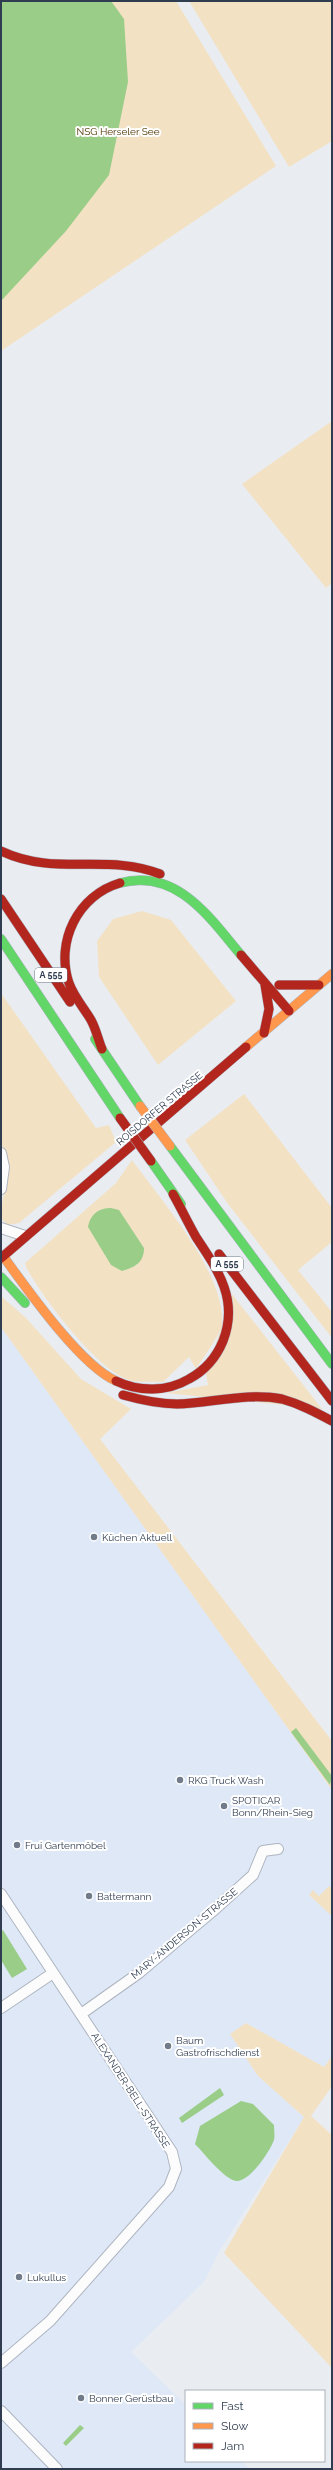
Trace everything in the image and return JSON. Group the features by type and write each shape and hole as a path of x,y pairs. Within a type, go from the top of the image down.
{"main road":[{"path":"1,850 13,857 50,865 122,864 155,872 183,885 207,904 279,985 293,1008"},
{"path":"102,1049 90,1020 70,983 65,964 66,943 72,922 85,902 120,881 143,880 167,884 194,902 264,984 293,1008"},
{"name":"A 555","path":"1,900 140,1106 240,1243 332,1364"},
{"name":"A 555","path":"1,940 120,1118 173,1194 332,1402"},
{"name":"ROISDORFER STRASSE","path":"2,1256 332,974"},
{"path":"264,984 270,999 271,1012 264,1033"},
{"path":"279,985 319,985"},
{"path":"2,1256 34,1298 100,1371 124,1385 138,1389 152,1390 176,1386 203,1370 216,1354 228,1328 230,1310 229,1298 220,1271 190,1227 173,1194"},
{"path":"1,1277 89,1375 118,1393 155,1404 266,1396 295,1402 319,1412 332,1421"},
{"path":"1,1291 20,1298"}],"street":[{"path":"1,1154 4,1167 1,1189"},
{"path":"1,1228 25,1236"},
{"name":"MARY-ANDERSON-STRASSE","path":"81,2014 144,1969 253,1875 263,1851 278,1849"},
{"name":"ALEXANDER-BELL-STRASSE","path":"1,1894 172,2152 175,2162 175,2176 168,2187 112,2254 50,2321 1,2363"},
{"path":"1,2008 53,1973"},
{"path":"1,2411 57,2469"}],"shaded area":[{"path":"1,1 111,1 124,19 128,82 109,175 66,231 1,301"},
{"path":"111,1208 119,1210 144,1248 144,1253 138,1264 122,1271 111,1265 88,1227 95,1213 102,1209"},
{"path":"1,1327 332,1790 332,2056 324,2067 246,2023 230,2034 258,2076 304,2117 220,2250 204,2282 131,2352 185,2404 185,2462 243,2462 250,2469 1,2469"},
{"path":"296,1728 332,1776 330,1785 291,1732"},
{"path":"3,1930 27,1969 12,1978 1,1960 1,1932"},
{"path":"220,2088 224,2095 182,2123 179,2118"},
{"path":"241,2101 253,2104 274,2125 274,2140 259,2165 247,2177 236,2181 220,2171 195,2144 200,2126"},
{"path":"80,2425 84,2428 66,2446 63,2443"}],"green space":[{"name":"NSG Herseler See","path":"1,1 176,1 276,166 1,351"},
{"path":"189,1 332,1 332,141 289,167"},
{"path":"332,421 332,583 326,588 242,484"},
{"path":"142,911 171,920 236,1001 158,1065 99,977 97,941 113,919"},
{"path":"1,993 96,1128 109,1125 116,1142 19,1223 7,1225 1,1218 8,1165 1,1143"},
{"path":"244,1094 332,1208 332,1242 298,1270 332,1312 332,1338 228,1204 185,1140"},
{"path":"132,1160 189,1238 214,1283 220,1304 221,1328 196,1369 189,1357 163,1382 129,1380 116,1374 102,1362 87,1348 57,1313 44,1296 25,1263 116,1183","holes":["111,1208 119,1211 144,1248 137,1265 123,1271 99,1210"]},
{"path":"232,1294 322,1409 166,1393 208,1385 206,1374"},
{"path":"2,1297 26,1318 81,1379 131,1409 100,1439 332,1741 332,1790 1,1327"},
{"path":"329,1886 332,1889 332,1916 309,1895 313,1890 319,1896"},
{"path":"246,2023 324,2067 332,2056 332,2086 311,2116 332,2135 332,2368 224,2253 304,2117 258,2076 230,2034"}],"traffic: fast":[{"path":"120,883 140,880 158,883 175,889 190,899 204,912 241,955"},
{"path":"1,939 120,1118"},
{"path":"95,1039 140,1106"},
{"path":"170,1146 332,1364"},
{"path":"151,1161 181,1204"},
{"path":"1,1277 25,1303"}],"traffic: slow":[{"path":"246,1047 332,974"},
{"path":"140,1106 170,1146"},
{"path":"3,1256 40,1306 71,1343 102,1372 116,1381"}],"traffic: jam":[{"path":"1,851 21,859 41,863 120,865 140,868 160,874"},
{"path":"102,1049 93,1023 76,998 69,983 65,967 65,952 68,937 74,922 82,909 92,898 105,889 120,883"},
{"path":"1,899 70,1002"},
{"path":"241,955 289,1011"},
{"path":"264,1033 269,1009 265,985"},
{"path":"279,985 319,985"},
{"path":"1,1258 246,1047"},
{"path":"120,1118 151,1161"},
{"path":"116,1381 125,1385 143,1389 172,1386 194,1376 205,1368 217,1353 223,1341 229,1312 224,1286 212,1261 196,1237 173,1194"},
{"path":"219,1254 332,1401"},
{"path":"123,1395 136,1399 177,1404 243,1397 269,1397 295,1403 332,1421"}],"place":[{"name":"Küchen Aktuell","path":"94,1537"},
{"name":"RKG Truck Wash","path":"180,1780"},
{"name":"SPOTICAR Bonn/Rhein-Sieg","path":"224,1806"},
{"name":"Frui Gartenmöbel","path":"17,1845"},
{"name":"Battermann","path":"89,1896"},
{"name":"Baum Gastrofrischdienst","path":"168,2046"},
{"name":"Lukullus","path":"19,2277"},
{"name":"Bonner Gerüstbau","path":"81,2398"}]}
